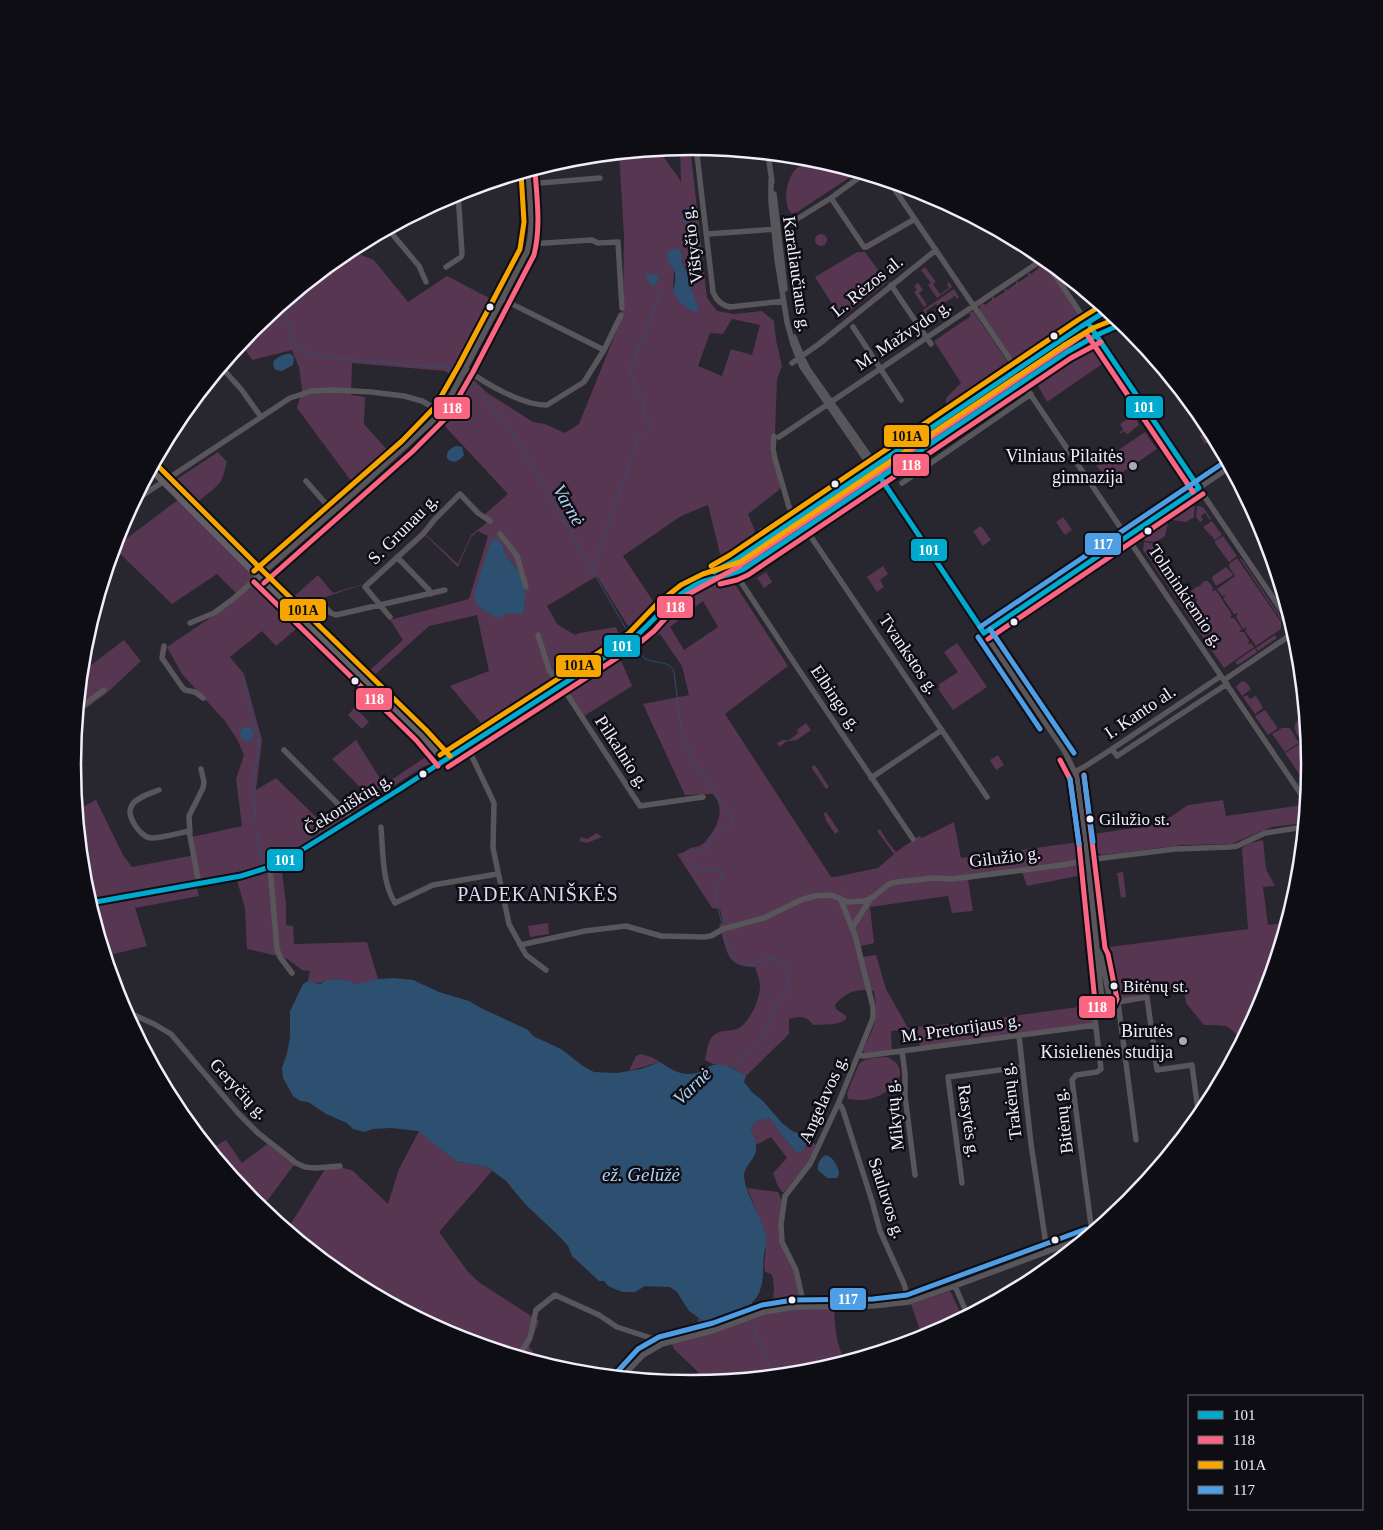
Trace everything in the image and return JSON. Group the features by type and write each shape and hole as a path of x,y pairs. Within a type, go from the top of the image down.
{"main road":[{"path":"667,606 672,598 687,586 739,558 1102,314"},
{"path":"667,606 684,592 702,582 744,569 1067,352 1097,335 1117,327"},
{"path":"156,473 259,577 421,735 444,761"},
{"path":"735,573 732,567 739,558"},
{"name":"Čekoniškių g.","path":"97,902 241,876 270,868 353,819 561,686 638,635 667,606"}],"street":[{"name":"Vištyčio g.","path":"697,155 713,292 719,302 730,307 784,301"},
{"name":"Karaliaučiaus g.","path":"769,160 771,202 790,324 800,358"},
{"path":"190,623 214,613 226,605 416,438 441,412 523,260 529,244 531,228 529,178"},
{"path":"529,184 600,178"},
{"path":"798,219 858,178"},
{"path":"895,190 1017,370"},
{"path":"831,198 862,246 866,247 915,219"},
{"path":"446,267 461,257 462,254 459,201"},
{"path":"706,234 776,230"},
{"name":"Karaliaučiaus g.","path":"776,230 788,330 800,358 866,460 873,467 1065,752 1077,778 1088,860"},
{"path":"392,234 419,266 426,282"},
{"path":"529,244 592,240 598,243 618,242 622,308"},
{"name":"L. Rėzos al.","path":"792,363 936,250"},
{"name":"M. Mažvydo g.","path":"796,519 788,507 775,459 773,449 776,437 927,338 1037,262"},
{"path":"1057,277 1282,611"},
{"path":"891,285 931,344"},
{"path":"502,299 604,350"},
{"path":"466,368 485,383 526,401 547,405 584,382 604,350 621,315"},
{"path":"853,327 901,400"},
{"path":"226,371 261,417"},
{"name":"Tolminkiemio g.","path":"1022,382 1301,793"},
{"path":"145,493 290,398 312,391 322,390 404,396 422,401 441,412"},
{"path":"902,483 1030,394"},
{"path":"984,632 1225,470"},
{"path":"306,481 333,512"},
{"name":"S. Grunau g.","path":"390,617 365,587 423,534 460,494 478,513 490,522"},
{"name":"Tvankstos g.","path":"806,528 987,797"},
{"path":"761,531 766,539"},
{"path":"500,534 517,556 526,587"},
{"path":"397,557 431,594"},
{"name":"Elbingo g.","path":"735,573 913,839"},
{"path":"300,616 320,602 331,613 336,615 445,590"},
{"name":"I. Kanto al.","path":"1112,749 1117,756 1168,723 1287,634"},
{"path":"538,635 549,670 561,686"},
{"path":"164,646 162,658 182,687 185,690 195,692 203,698"},
{"name":"I. Kanto al.","path":"1075,772 1084,768 1163,715 1224,680"},
{"name":"Pilkalnio g.","path":"561,686 640,806 703,797"},
{"path":"85,704 104,690"},
{"path":"1163,715 1168,723"},
{"path":"1147,726 1152,733"},
{"path":"871,778 942,730"},
{"path":"466,746 489,792 495,809 492,842 509,924 526,956 546,970"},
{"path":"284,750 353,819"},
{"path":"199,884 189,816 203,788 204,782 201,769"},
{"path":"159,790 138,799 132,804 130,814 138,828 143,834 151,838 190,831"},
{"path":"381,827 386,883 395,903 432,884 498,874"},
{"name":"Gilužio g.","path":"520,945 620,926 631,927 661,936 711,936 723,928 764,918 801,900 815,896 827,895 847,902 864,901 897,882 934,878 958,878 1175,849 1230,847 1237,846 1265,833 1298,827"},
{"name":"Bitėnų g.","path":"1088,860 1102,1001 1094,1008 1101,1068 1097,1072 1076,1075 1072,1080 1091,1226"},
{"path":"270,868 277,949 280,957 292,973"},
{"name":"Angelavos g.","path":"804,1306 796,1270 782,1242 781,1224 784,1199 788,1191 810,1164 859,1055 874,1012 852,928 840,898"},
{"path":"852,928 872,898"},
{"name":"Bitėnų g.","path":"1098,950 1101,956 1110,1000"},
{"path":"1102,1001 1118,1002 1147,998 1157,1070 1192,1065 1197,1106"},
{"path":"1118,1002 1136,1140"},
{"name":"Geryčių g.","path":"135,1016 171,1034 238,1113 258,1133 296,1163 305,1167 315,1168 340,1166"},
{"name":"M. Pretorijaus g.","path":"859,1055 864,1056 1096,1025"},
{"name":"Trakėnų g.","path":"1019,1036 1047,1251"},
{"name":"Mikytų g.","path":"902,1051 905,1096 915,1175"},
{"name":"Rasytės g.","path":"962,1183 948,1077 1022,1067"},
{"name":"Sauluvos g.","path":"838,1104 843,1110 870,1192 880,1231 904,1284 909,1302"},
{"path":"627,1372 643,1355 662,1344 715,1330 774,1310 804,1306 874,1306 909,1302 1071,1242"},
{"path":"954,1286 965,1310"},
{"path":"522,1351 530,1338 536,1310 553,1296 558,1296 599,1315 617,1327 657,1340 662,1344"}],"shaded area":[{"path":"680,155 691,155 707,298 717,311 734,314 762,311 774,321 782,366 777,379 775,434 772,435 770,451 781,486 779,490 748,514 755,531 753,535 741,542 733,555 722,562 708,505 681,516 623,556 657,607 631,631 597,576 547,606 557,624 575,635 616,627 620,642 448,753 443,754 440,750 481,723 450,686 489,671 477,615 429,626 369,680 289,601 318,575 333,593 363,584 422,531 458,564 471,535 489,521 485,514 508,494 441,422 466,372 486,392 533,422 545,424 565,433 579,424 620,322 623,307 624,235 619,159 664,156 681,182","holes":["682,255 683,266 691,278 692,291 673,292 674,270","732,319 760,325 752,355 731,349 722,376 698,366 710,333 723,334","478,531 488,536 469,599 390,620 403,640 369,671 306,609 326,597 364,584 422,532 458,567 471,537","503,546 506,557 517,569 522,579 525,595 524,612 507,613 501,616 481,609"]},
{"path":"801,165 851,177 792,214 787,204 787,186 792,174"},
{"path":"819,234 823,234 827,240 823,246 819,246 815,242 815,238"},
{"path":"857,252 865,252 887,282 841,318 815,277"},
{"path":"359,254 374,260 408,302 447,276 497,302 457,379 445,371 352,363 351,395 365,397 364,424 390,453 354,485 297,408 302,390 299,367 292,350 252,360 245,349 260,333 320,281"},
{"path":"1040,265 1049,271 1081,317 1014,363 979,310 983,303 985,305 992,300 992,297 995,298 1005,292 1004,289 1007,290 1016,284 1016,281 1019,282 1028,276 1028,273 1031,274 1039,268 1038,266"},
{"path":"925,267 936,282 933,284 940,294 949,288 947,284 949,282 952,287 937,298 928,285 931,283 922,271 919,272"},
{"path":"918,283 923,290 919,293 927,305 924,307 914,292 917,290 914,286"},
{"path":"954,289 959,297 957,299 955,296 938,307 936,304 926,311 928,314 926,315 923,310"},
{"path":"973,311 1009,364 949,405 946,405 946,398 961,383 934,341 971,316 969,313"},
{"path":"1106,317 1114,324 1103,329 1098,321"},
{"path":"1082,329 1086,335 1062,349 1035,370 886,470 883,469 883,466 926,435"},
{"path":"1094,346 1105,362 1047,402 1036,382"},
{"path":"1135,416 1139,425 1127,434 1123,431 1121,434 1119,432 1123,430 1120,424"},
{"path":"1145,432 1157,449 1108,482 1096,465"},
{"path":"1204,433 1209,442 1205,444 1200,436"},
{"path":"218,452 227,462 222,479 195,506 171,483"},
{"path":"864,476 867,480 748,564 735,568 737,564"},
{"path":"1194,495 1195,498 1155,523"},
{"path":"179,499 322,640 314,648 296,629 276,646 262,631 230,657 244,674 262,740 256,790 276,778 318,819 342,804 347,809 368,795 332,759 356,740 384,785 427,756 404,726 409,727 434,752 436,761 432,765 424,766 301,847 279,860 254,871 97,900 86,845 83,807 96,800 123,855 132,867 195,855 192,837 242,826 236,779 244,755 237,739 225,721 182,674 167,647 228,606 239,596 217,574 172,604 120,554 125,540"},
{"path":"1189,505 1195,506 1194,517 1186,522 1172,520 1171,517"},
{"path":"1197,506 1203,507 1210,520 1205,513 1201,516 1203,520 1200,522 1196,517"},
{"path":"1063,517 1072,530 1065,535 1056,522"},
{"path":"1165,521 1168,523 1165,536 1156,542 1144,541 1145,538 1155,531 1154,529"},
{"path":"1212,521 1222,535 1215,540 1203,527"},
{"path":"981,526 991,540 983,546 973,531"},
{"path":"1223,536 1237,556 1229,562 1215,543 1215,541"},
{"path":"1144,542 1156,544 1160,549 1155,553 1156,557 1151,561 1143,550"},
{"path":"1162,555 1171,567 1161,577 1152,563"},
{"path":"1237,558 1281,622 1281,629 1256,646 1245,631 1247,627 1243,629 1236,617 1238,613 1234,614 1223,598 1226,595 1222,596 1217,589 1235,576 1229,566"},
{"path":"1240,559 1284,622 1285,626 1285,626"},
{"path":"883,566 888,574 880,580 884,587 877,592 867,577"},
{"path":"1226,567 1233,574 1232,576 1216,586 1212,579 1213,576"},
{"path":"1171,571 1174,572 1186,590 1176,598 1162,577"},
{"path":"766,572 772,582 764,588 757,578"},
{"path":"730,579 734,583 788,666 725,714 831,877 878,868 894,854 877,831 880,829 896,852 919,836 922,838 954,822 961,858 1079,842 1082,875 1027,886 1022,872 968,880 973,911 952,913 948,896 870,907 874,943 861,946 863,957 876,955 886,989 908,1028 969,1022 1093,1005 1091,1009 1093,1023 920,1047 917,1029 891,1031 892,1051 864,1054 863,1050 875,1022 876,1009 874,991 862,990 848,994 835,1005 836,1009 846,1016 846,1019 839,1023 813,1025 808,1019 802,1017 789,1019 789,1034 746,1076 732,1067 713,1064 705,1060 709,1043 714,1035 719,1032 737,1029 750,1017 760,992 760,984 755,967 737,964 728,955 719,925 723,923 720,909 712,908 677,854 704,843 718,822 720,811 717,799 713,794 685,795 643,704 689,695 682,666 660,634 619,656 632,686 584,716 567,688 569,684 656,621 688,590 690,592 712,581","holes":["703,601 718,627 684,650 670,627"]},
{"path":"1205,581 1208,581 1213,588 1212,591 1216,590 1232,615 1230,618 1234,618 1242,629 1239,632 1244,632 1249,640 1248,644 1251,643 1254,647 1224,668 1184,610 1187,608 1186,606 1183,608 1178,601 1179,597 1189,592 1186,594 1188,597 1191,595 1196,602 1197,600 1191,591 1198,586 1200,587"},
{"path":"1275,635 1277,638 1258,651 1256,648"},
{"path":"124,640 141,661 108,692 84,710 89,666"},
{"path":"957,643 987,687 953,710 938,689 940,688 938,685 958,672 944,652"},
{"path":"1255,648 1257,652 1238,665 1235,662"},
{"path":"1242,681 1246,682 1251,689 1242,696 1236,687"},
{"path":"1247,695 1250,699 1256,696 1263,708 1255,714 1243,697"},
{"path":"355,707 369,722 362,729 348,715"},
{"path":"1265,710 1277,727 1268,735 1255,716"},
{"path":"1300,719 1301,741 1295,729"},
{"path":"806,723 811,730 797,740 787,741 779,747 777,743 789,740"},
{"path":"1282,728 1290,728 1299,743 1285,752 1272,734"},
{"path":"1300,744 1301,777 1285,753"},
{"path":"998,755 1004,765 996,770 990,760"},
{"path":"815,765 829,787 826,789 811,767"},
{"path":"1223,800 1226,816 1300,805 1299,824 1272,827 1231,844 1183,845 1102,855 1095,849 1094,834 1160,824 1188,805"},
{"path":"826,812 839,831 835,834 825,819 823,814"},
{"path":"597,833 602,837 587,843 579,841 581,837 587,839"},
{"path":"1263,840 1266,869 1275,886 1263,887 1268,925 1281,924 1255,999 1238,1037 1226,1026 1204,1025 1186,1003 1184,989 1121,999 1116,997 1114,983 1102,948 1248,929 1242,849 1251,843"},
{"path":"281,865 286,903 286,925 293,926 294,944 367,942 378,979 359,984 339,979 320,983 312,982 308,981 310,971 302,970 286,958 247,949 245,909 237,880 258,875"},
{"path":"1123,872 1126,897 1121,898 1117,873"},
{"path":"197,887 199,896 135,908 147,946 112,955 98,905"},
{"path":"548,923 549,934 530,937 528,926"},
{"path":"641,1054 660,1062 629,1071 636,1056"},
{"path":"888,1057 899,1068 900,1075 893,1086 870,1099 848,1099 847,1093 859,1064 869,1059"},
{"path":"769,1118 772,1121 795,1151 805,1139 802,1135 816,1145 807,1164 784,1192 782,1192 777,1184 773,1173 787,1158 771,1137 756,1145 752,1135 751,1127 757,1121"},
{"path":"419,1131 456,1161 487,1167 492,1171 439,1232 468,1272 480,1283 539,1321 529,1347 535,1354 495,1343 458,1329 386,1293 352,1272 290,1225 325,1169 341,1167 353,1171 388,1204 399,1169"},
{"path":"226,1140 242,1163 267,1144 294,1165 266,1202 215,1146"},
{"path":"747,1188 778,1192 783,1203 779,1238 797,1279 804,1308 834,1308 836,1336 843,1356 811,1364 771,1370 699,1375 698,1372 674,1349 672,1344 699,1336 698,1318 706,1323 741,1316 755,1307 764,1306 773,1299 773,1278 771,1274 765,1272 766,1248 756,1210"},
{"path":"950,1291 960,1312 920,1331 911,1304"}],"water":[{"path":"691,207 693,218 688,224 685,223 682,212 684,209"},
{"path":"675,248 679,249 682,255 683,266 691,278 692,291 699,309 694,312 681,304 673,292 675,272 668,262 667,255 668,251"},
{"path":"647,274 657,274 659,276 658,281 653,287 646,277"},
{"path":"291,354 294,357 293,365 282,371 276,370 274,362 277,358"},
{"path":"456,446 462,447 464,455 454,462 447,458 447,454 450,449"},
{"path":"496,538 503,546 506,556 520,573 525,590 524,612 522,614 507,613 501,617 496,617 481,609 476,603 474,594 491,541"},
{"path":"247,727 252,729 254,734 252,739 247,741 242,739 240,734 242,729"},
{"name":"ež. Gelūžė","path":"342,979 357,984 378,979 413,980 439,992 469,1001 526,1029 533,1036 561,1049 594,1072 617,1073 641,1069 660,1062 683,1074 694,1074 717,1064 730,1067 746,1076 744,1082 752,1092 763,1101 782,1123 792,1131 802,1135 806,1142 805,1147 800,1152 795,1151 769,1118 757,1121 751,1127 756,1150 754,1157 745,1170 744,1177 766,1236 766,1243 761,1288 747,1312 728,1320 706,1323 689,1311 677,1292 670,1287 645,1286 635,1292 622,1292 608,1286 604,1281 599,1281 572,1256 568,1246 560,1237 526,1205 506,1181 487,1167 456,1161 418,1131 391,1128 373,1129 364,1132 353,1129 347,1123 293,1096 283,1078 282,1068 290,1037 290,1011 303,984 308,981 320,984 327,980"},
{"path":"826,1155 837,1165 839,1174 837,1178 827,1178 818,1170 819,1161"}],"waterway":[{"path":"648,429 649,425 645,417 644,403 630,370 661,292"},
{"path":"285,310 292,340 299,349 309,354 341,359 450,368 459,371"},
{"path":"466,376 476,388"},
{"name":"Varnė","path":"480,393 514,434 629,634"},
{"path":"592,570 638,439 646,433"},
{"name":"Varnė","path":"635,645 640,654 646,659 664,663 672,668 681,728 695,764 720,802 728,810 733,822 718,830 706,848 692,851 686,856 694,868 719,869 722,877 715,890 722,924"},
{"path":"242,677 259,743 253,786 256,821"},
{"path":"257,833 262,866"},
{"name":"Varnė","path":"723,933 732,956 742,965 752,964 765,959 774,959 783,964 788,977 787,988 777,1002 764,1033 752,1049 732,1067"},
{"path":"753,1326 771,1370"}],"transit line":[{"name":"118","path":"264,583 412,452 447,417 473,372 534,255 538,224 535,176"},
{"name":"101A","path":"254,571 402,441 435,407 520,249 524,222 521,180"},
{"name":"101A","path":"711,566 1097,308"},
{"name":"101","path":"714,572 734,561 1102,314"},
{"name":"101A","path":"440,755 629,633 657,604 681,585 703,574 740,562 1063,346 1093,328 1110,321"},
{"name":"101","path":"1090,326 1199,488"},
{"name":"101","path":"97,902 241,876 270,867 289,858 633,639 672,601 689,588 704,581 744,569 1067,352 1116,327"},
{"name":"118","path":"448,767 637,645 654,631 685,596 738,567 1086,333 1193,492"},
{"name":"118","path":"720,584 748,575 1071,358 1101,342"},
{"name":"117","path":"980,627 1222,464"},
{"name":"101A","path":"159,467 426,730 450,756"},
{"name":"101","path":"874,468 984,633"},
{"name":"101","path":"984,633 1199,488"},
{"name":"118","path":"988,639 1203,494"},
{"name":"118","path":"254,582 416,740 438,766"},
{"name":"117","path":"990,629 1074,753"},
{"name":"117","path":"978,637 1040,729"},
{"name":"118","path":"1060,760 1070,779 1079,844 1095,1002 1097,1007 1102,1008 1114,1006 1117,999 1108,954 1105,948 1084,775"},
{"name":"117","path":"1084,776 1093,842"},
{"name":"117","path":"1070,779 1079,844"},
{"name":"117","path":"618,1371 638,1349 659,1337 713,1323 762,1305 793,1300 873,1299 907,1295 1086,1229"}],"place":[{"name":"Vilniaus Pilaitės gimnazija","path":"1133,466"},
{"name":"Gilužio st.","path":"1090,819"},
{"name":"Bitėnų st.","path":"1114,986"},
{"name":"Birutės Kisielienės studija","path":"1183,1041"}],"district":[{"name":"PADEKANIŠKĖS","path":"538,894"}]}
